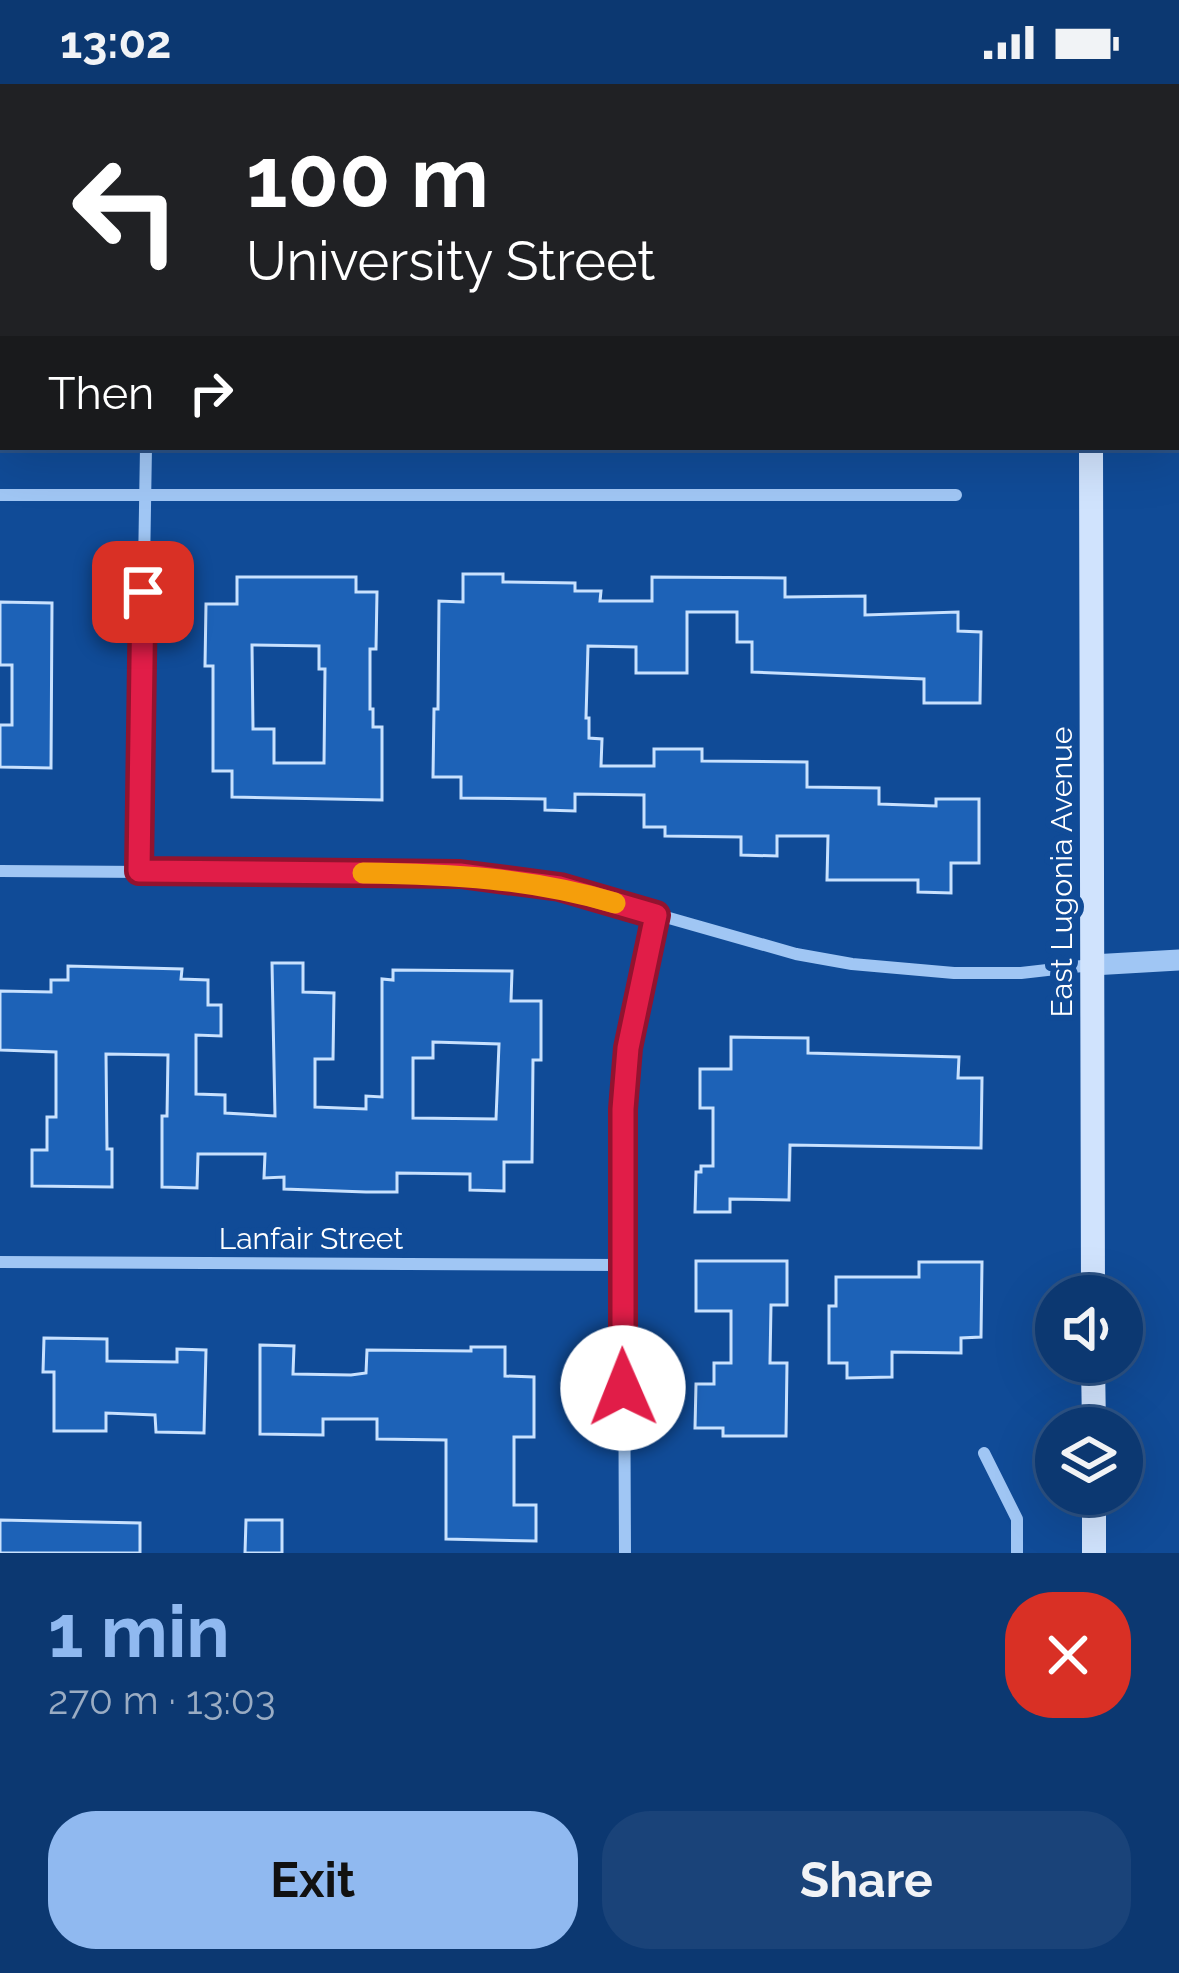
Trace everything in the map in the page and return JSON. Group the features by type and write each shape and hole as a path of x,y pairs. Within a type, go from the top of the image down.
{"main road":[{"name":"East Lugonia Avenue","path":"1090,450 1093,1275"},
{"path":"1094,1515 1094,1553"}],"street":[{"path":"139,871 146,450"},
{"path":"0,496 956,495"},
{"path":"0,871 460,874 560,887 796,954 852,964 1021,973 1179,960"},
{"path":"625,1553 623,1109 628,1048 656,915"},
{"name":"Lanfair Street","path":"0,1262 622,1265"},
{"path":"984,1453 1017,1519 1018,1553"}],"building":[{"path":"463,574 503,574 503,582 575,583 575,591 601,591 600,601 652,601 652,577 785,578 785,597 865,596 865,615 958,612 958,631 981,632 980,703 924,703 924,679 752,672 752,642 737,642 737,612 687,612 687,673 636,673 636,647 588,646 586,718 589,738 602,739 601,766 654,766 654,749 702,749 702,761 807,762 807,787 879,788 879,804 936,806 936,799 979,799 979,863 951,863 951,893 918,892 918,880 827,880 828,836 777,836 777,856 741,855 741,837 665,836 665,827 644,827 644,795 575,794 575,811 545,810 545,799 461,798 461,777 433,777 439,601 463,602"},
{"path":"237,577 356,577 356,592 377,592 370,709 373,727 382,727 382,800 232,797 232,771 213,771 213,666 205,666 206,604 237,604","holes":["252,645 319,646 319,669 325,669 324,763 274,763 274,729 253,729"]},
{"path":"0,602 52,603 51,768 0,767 0,725 12,725 12,665 0,665"},
{"path":"272,963 303,963 303,992 334,993 333,1059 315,1059 315,1107 366,1109 366,1096 382,1097 382,979 393,980 393,970 512,971 511,1001 541,1001 541,1060 533,1060 532,1162 504,1162 504,1191 470,1190 470,1174 397,1173 397,1192 284,1189 284,1177 264,1178 265,1154 198,1154 197,1188 162,1187 168,1055 106,1054 112,1187 32,1186 32,1150 47,1150 47,1117 56,1117 56,1052 0,1050 0,991 51,992 51,980 68,980 68,966 182,969 181,979 208,980 208,1005 221,1005 221,1036 196,1035 196,1094 225,1095 225,1113 275,1116","holes":["433,1042 499,1044 496,1119 413,1118 413,1058 433,1058"]},
{"path":"731,1037 808,1038 808,1053 959,1057 958,1078 982,1078 981,1148 790,1145 789,1200 730,1199 730,1212 695,1212 696,1172 701,1172 701,1166 713,1166 713,1108 700,1108 700,1069 731,1069"},
{"path":"696,1261 787,1261 787,1305 771,1305 770,1363 787,1363 786,1436 723,1436 723,1428 695,1428 696,1384 714,1384 714,1363 731,1363 731,1311 696,1311"},
{"path":"919,1262 982,1262 981,1337 961,1338 961,1353 892,1352 892,1377 847,1378 847,1363 829,1363 829,1306 836,1306 836,1277 919,1277"},
{"path":"44,1338 107,1339 107,1361 177,1362 177,1349 206,1350 204,1433 156,1432 155,1415 106,1413 106,1431 54,1431 54,1372 43,1372"},
{"path":"260,1345 294,1346 293,1374 351,1375 366,1373 367,1350 505,1347 505,1376 534,1377 534,1437 514,1437 514,1505 536,1505 536,1541 446,1539 446,1440 377,1439 377,1419 323,1419 323,1435 260,1434"},
{"path":"0,1520 140,1523 140,1553 0,1553"},
{"path":"246,1520 282,1520 282,1553 245,1553"}],"slow traffic":[{"path":"363,873 460,874 560,887 615,903"}],"route":[{"path":"143,592 139,871 460,874 560,887 656,915 628,1048 623,1109 623,1388"}]}
